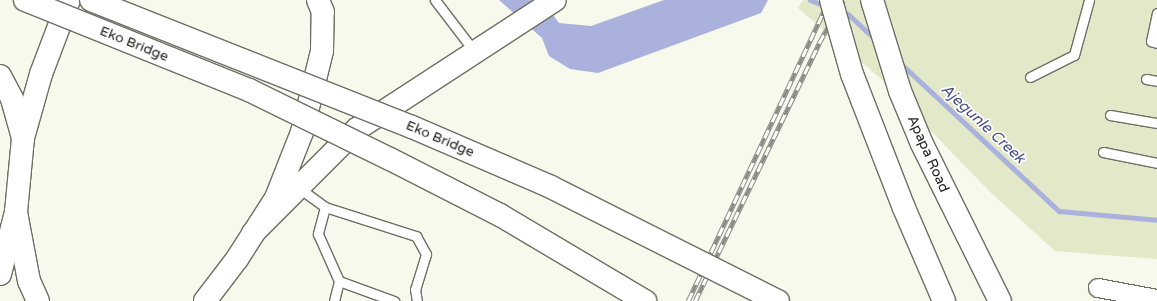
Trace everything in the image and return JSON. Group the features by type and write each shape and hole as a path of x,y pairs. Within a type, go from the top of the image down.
{"main road":[{"name":"Eko Bridge","path":"25,0 249,90 390,158 500,215 645,301"},
{"path":"0,274 16,212 23,138 41,74 69,0"},
{"name":"Eko Bridge","path":"91,0 397,121 551,187 778,301"},
{"path":"212,296 276,198 302,132 322,51 323,12 318,0"},
{"path":"253,234 357,129 474,51 555,0"},
{"path":"831,0 852,74 904,208 944,301"},
{"name":"Apapa Road","path":"872,0 900,91 922,144 1000,301"},
{"path":"0,76 12,99 23,138"},
{"path":"16,212 29,281 38,301"}],"street":[{"path":"1098,288 1157,299"}],"lane":[{"path":"435,0 474,51"},
{"path":"1030,77 1074,55 1089,0"},
{"path":"1157,12 1151,41 1157,43"},
{"path":"1146,79 1157,81"},
{"path":"1110,114 1157,123"},
{"path":"1104,152 1157,163"},
{"path":"299,188 325,206 416,236 426,254 415,289 417,301"},
{"path":"325,206 318,234 339,281 334,301"},
{"path":"339,281 394,301"}],"green space":[{"path":"803,0 1157,0 1157,259 1055,251 988,190 879,77 798,8"}],"water":[{"path":"499,0 542,0 559,23 591,26 664,0 768,0 761,13 598,73 570,69 549,56 542,38"}],"waterway":[{"name":"Ajegunle Creek","path":"810,0 826,6"},
{"name":"Ajegunle Creek","path":"841,11 849,15 876,40"},
{"name":"Ajegunle Creek","path":"899,62 1059,211 1157,220"}],"railway":[{"path":"688,301 829,0"},
{"path":"695,301 819,43 843,0"}]}
